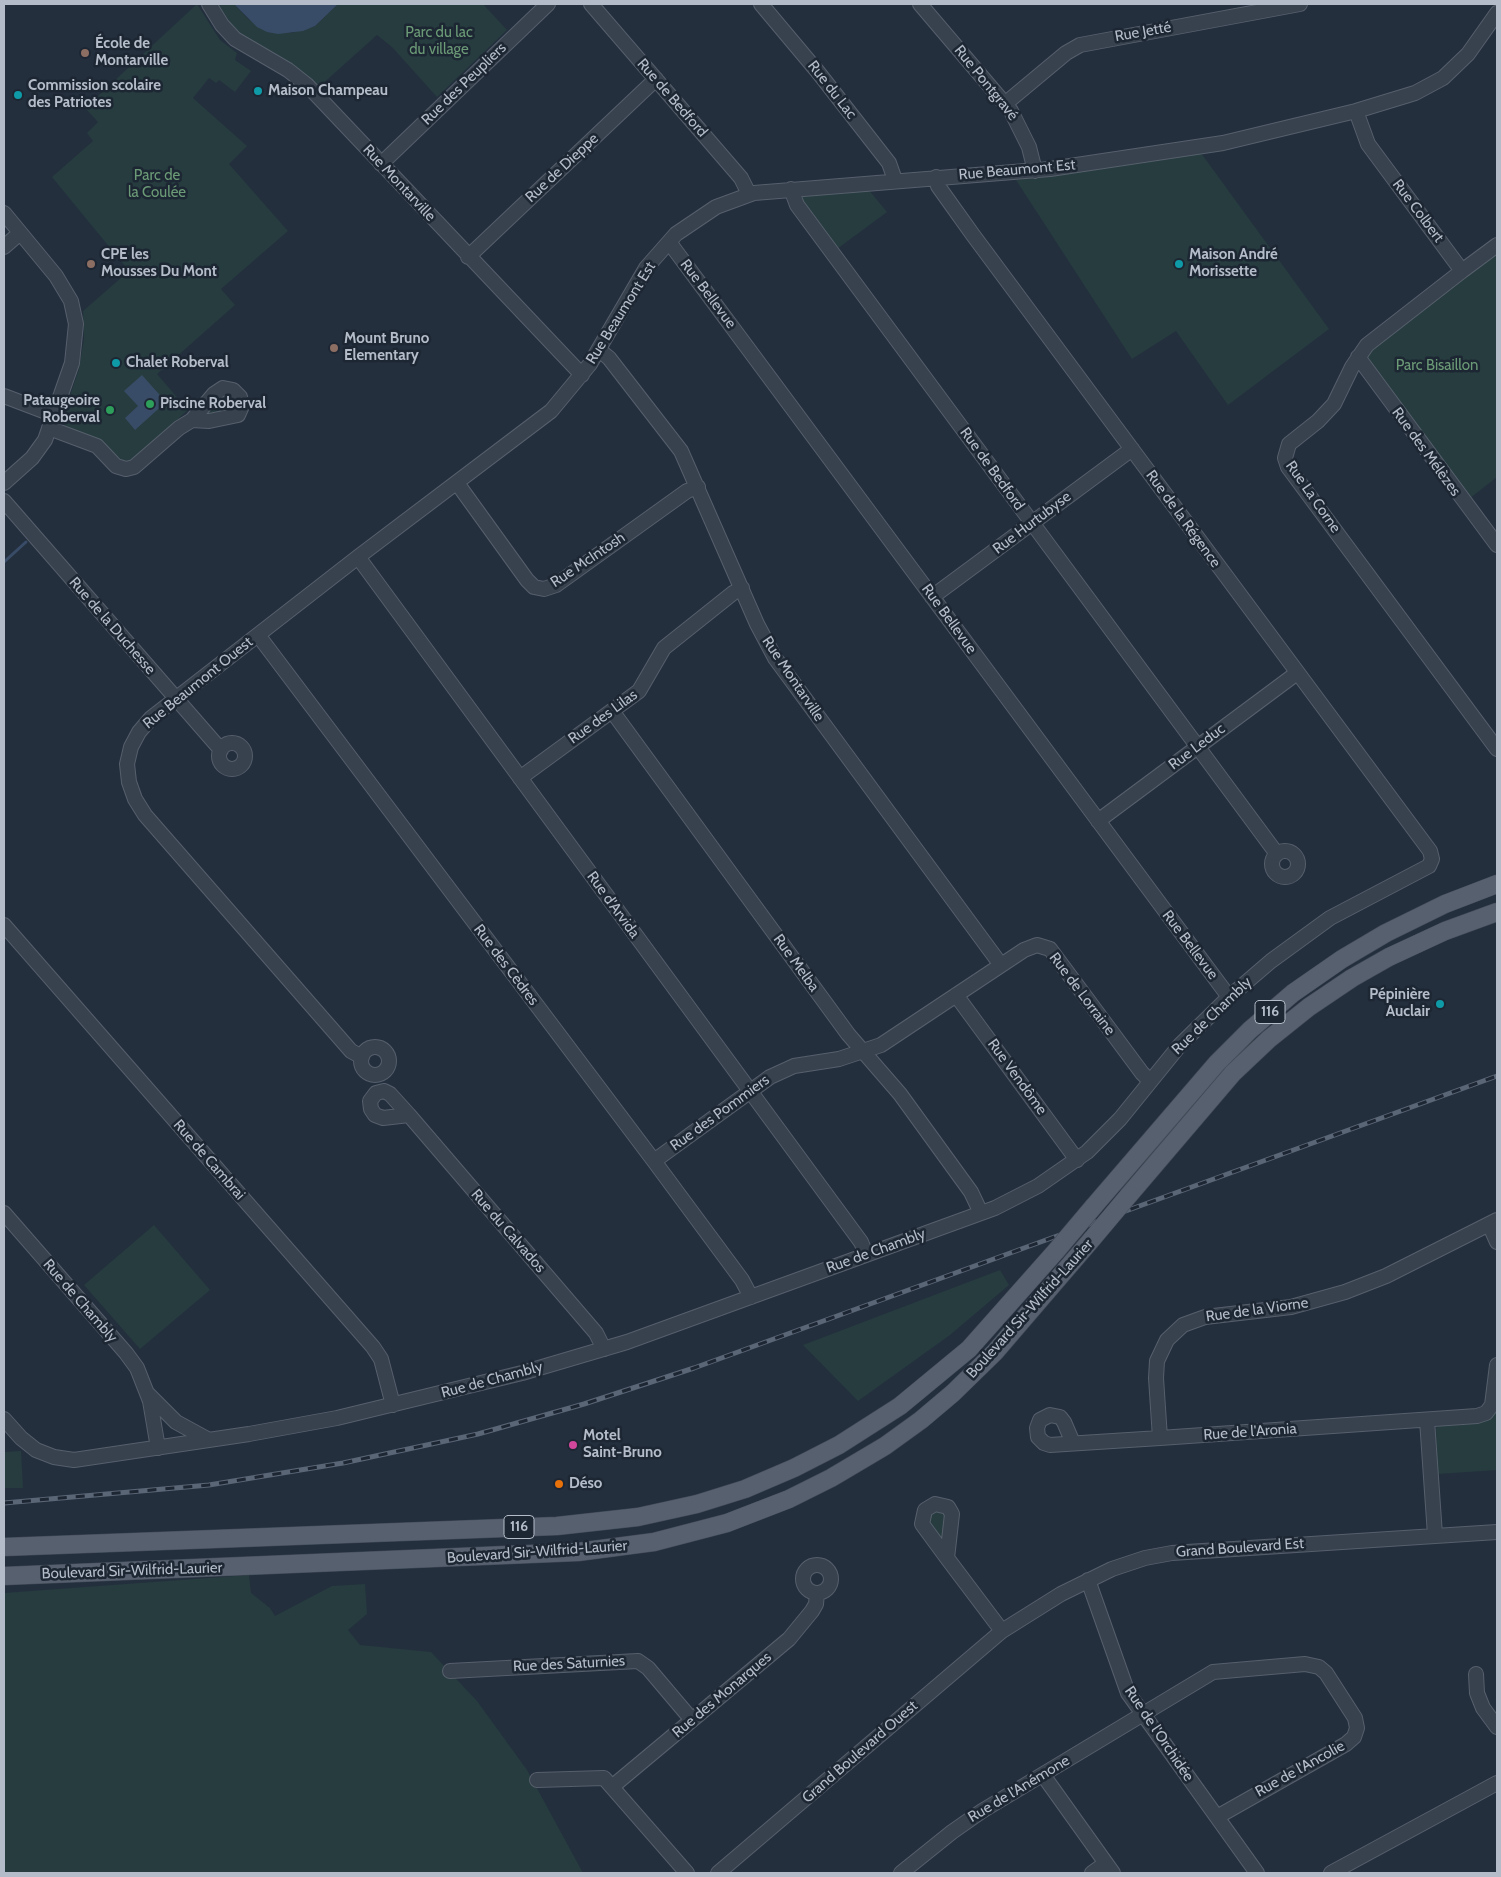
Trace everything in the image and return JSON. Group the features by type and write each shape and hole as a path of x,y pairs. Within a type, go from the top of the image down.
{"main road":[{"name":"Boulevard Sir-Wilfrid-Laurier","path":"4,1548 557,1526 626,1519 697,1504 745,1488 802,1465 847,1441 900,1406 976,1342 1056,1252 1217,1063 1250,1030 1293,993 1342,959 1386,933 1445,904 1497,884"},
{"name":"Boulevard Sir-Wilfrid-Laurier","path":"4,1576 562,1553 639,1544 712,1527 773,1505 825,1482 872,1454 910,1428 953,1393 984,1363 1234,1073 1269,1039 1308,1007 1389,957 1445,931 1497,912"}],"street":[{"name":"Rue Montarville","path":"208,4 231,36 300,79 582,375"},
{"name":"Rue des Peupliers","path":"381,164 548,4"},
{"name":"Rue de Bedford","path":"591,4 740,178 750,194"},
{"name":"Rue du Lac","path":"761,4 818,72 889,163 895,180"},
{"name":"Rue Jetté","path":"1006,103 1066,53 1080,44 1300,4"},
{"name":"Rue Pontgravé","path":"926,6 1006,103 1025,138 1035,171"},
{"name":"Rue Beaumont Est","path":"582,375 599,350 640,278 669,242 712,210 750,194 895,180 1035,171 1223,143 1356,110 1415,92 1443,78 1468,54 1497,13"},
{"name":"Rue de Dieppe","path":"468,257 656,79"},
{"name":"Rue Colbert","path":"1356,110 1368,144 1462,271"},
{"name":"Rue de la Régence","path":"936,177 938,186 958,214 1430,851 1432,859"},
{"name":"Rue de Bedford","path":"791,189 797,205 1277,854"},
{"path":"4,213 56,276 71,301 76,317 72,363 49,428 39,450 4,483"},
{"path":"4,247 20,233"},
{"name":"Rue Bellevue","path":"669,242 1229,997"},
{"path":"1462,271 1497,245"},
{"name":"Rue La Corne","path":"1462,271 1367,345 1358,357 1334,404 1318,421 1289,444 1285,452 1286,461 1497,749"},
{"name":"Rue Montarville","path":"599,350 609,358 673,438 698,487 742,588 776,658 1001,965"},
{"name":"Rue des Mélèzes","path":"1358,357 1464,503 1497,544"},
{"name":"Rue Beaumont Ouest","path":"362,1057 351,1051 152,822 135,798 127,770 133,742 148,722 176,699 358,557 551,411 582,375"},
{"path":"4,396 54,414"},
{"path":"49,428 97,446 116,466 126,470 134,467 192,420"},
{"name":"Rue Hurtubyse","path":"932,597 1132,449"},
{"name":"Rue McIntosh","path":"458,483 527,580 534,586 544,589 556,585 686,491 698,487"},
{"name":"Rue de la Duchesse","path":"4,501 221,750"},
{"name":"Rue d'Arvida","path":"358,557 861,1242 866,1254"},
{"name":"Rue des Lilas","path":"520,778 641,689 664,648 732,593 742,588"},
{"name":"Rue des Cèdres","path":"258,635 654,1161 742,1280 751,1297"},
{"name":"Rue Leduc","path":"1098,821 1297,673"},
{"name":"Rue Melba","path":"612,710 848,1034 900,1094 972,1192 981,1213"},
{"name":"Rue de Chambly","path":"4,1213 126,1353 140,1374 148,1394 158,1448 297,1426 392,1405 604,1349 981,1213 1021,1196 1077,1160 1113,1126 1180,1045 1229,997 1271,961 1316,928 1375,893 1425,869 1432,859"},
{"name":"Rue de Cambrai","path":"4,925 373,1347 381,1359 392,1405"},
{"name":"Rue de Lorraine","path":"1001,965 1032,946 1040,945 1048,948 1150,1081"},
{"name":"Rue des Pommiers","path":"654,1161 749,1091 788,1068 839,1059 881,1045 1001,965"},
{"name":"Rue Vendôme","path":"956,995 1077,1160"},
{"name":"Rue du Calvados","path":"408,1115 596,1333 604,1349"},
{"path":"1493,1222 1497,1242"},
{"name":"Rue de la Viorne","path":"1160,1438 1156,1378 1157,1361 1167,1340 1183,1325 1204,1317 1291,1307 1345,1292 1386,1276 1493,1222"},
{"name":"Rue de l'Aronia","path":"1073,1443 1477,1416 1489,1411 1494,1399 1497,1365"},
{"name":"Rue de Chambly","path":"148,1394 176,1422 210,1440"},
{"path":"4,1419 31,1446 61,1458 80,1460 158,1448"},
{"path":"1427,1420 1435,1535"},
{"name":"Grand Boulevard Est","path":"1002,1631 1088,1580 1134,1561 1172,1553 1497,1532"},
{"path":"948,1558 1002,1631"},
{"name":"Rue de l'Orchidée","path":"1088,1580 1122,1680 1143,1714 1257,1873"},
{"name":"Rue des Monarques","path":"613,1786 795,1632 816,1604 817,1593"},
{"name":"Grand Boulevard Ouest","path":"718,1873 1002,1631"},
{"name":"Rue des Saturnies","path":"450,1671 638,1661 648,1668 692,1720"},
{"name":"Rue de l'Ancolie","path":"1143,1714 1220,1670 1310,1664 1319,1667 1326,1673 1355,1718 1357,1728 1354,1737 1346,1744 1229,1808 1217,1817"},
{"path":"1476,1674 1477,1693 1483,1708 1497,1727"},
{"name":"Rue de l'Anémone","path":"901,1873 960,1826 1143,1714"},
{"path":"1043,1775 1110,1868 1092,1873"},
{"path":"537,1780 600,1777 613,1786 687,1873"},
{"path":"1331,1873 1497,1784"}],"green space":[{"name":"Parc de la Coulée","path":"197,4 220,40 237,53 235,60 251,71 235,92 219,80 216,83 209,78 193,98 247,146 229,164 288,231 221,289 235,305 157,374 188,410 136,457 131,460 122,460 97,439 65,427 62,419 79,369 84,339 83,311 129,271 52,177 93,141 87,133 98,122 85,108"},
{"name":"Parc du lac du village","path":"218,4 234,4 249,20 291,33 315,26 338,4 483,4 507,30 437,97 392,47 377,35 319,87 290,62 241,34 231,24"},
{"path":"1201,153 1329,329 1228,405 1176,331 1132,359 1016,180"},
{"path":"868,189 887,212 837,249 802,202 803,197"},
{"name":"Parc Bisaillon","path":"1497,245 1497,477 1464,503 1358,357"},
{"path":"224,395 233,396 236,409 208,415 208,409"},
{"path":"154,1225 210,1290 140,1349 84,1285"},
{"path":"1000,1270 1009,1285 950,1335 858,1401 803,1345"},
{"path":"1497,1409 1497,1470 1437,1474 1436,1428 1441,1425 1483,1422 1490,1418"},
{"path":"21,1451 23,1488 4,1488 4,1452"},
{"path":"937,1511 946,1517 944,1543 941,1544 928,1521 931,1515"},
{"path":"249,1575 251,1593 270,1608 275,1616 332,1586 365,1584 367,1614 348,1630 360,1645 431,1652 477,1701 527,1770 583,1873 4,1873 4,1593"}],"water":[{"path":"234,4 338,4 315,26 303,31 278,34 267,32 257,27"},
{"name":"Piscine Roberval","path":"142,375 166,402 135,430 125,418 138,406 124,391"}],"waterway":[{"path":"4,562 26,542"}],"railway":[{"path":"4,1503 209,1485 343,1463 478,1434 584,1404 694,1368 1497,1076"}],"place":[{"name":"École de Montarville","path":"85,53"},
{"name":"Maison Champeau","path":"258,91"},
{"name":"Commission scolaire des Patriotes","path":"18,95"},
{"name":"CPE les Mousses Du Mont","path":"91,264"},
{"name":"Maison André Morissette","path":"1179,264"},
{"name":"Mount Bruno Elementary","path":"334,348"},
{"name":"Chalet Roberval","path":"116,363"},
{"name":"Piscine Roberval","path":"150,404"},
{"name":"Pataugeoire Roberval","path":"110,410"},
{"name":"Pépinière Auclair","path":"1440,1004"},
{"name":"Motel Saint-Bruno","path":"573,1445"},
{"name":"Déso","path":"559,1484"}]}
